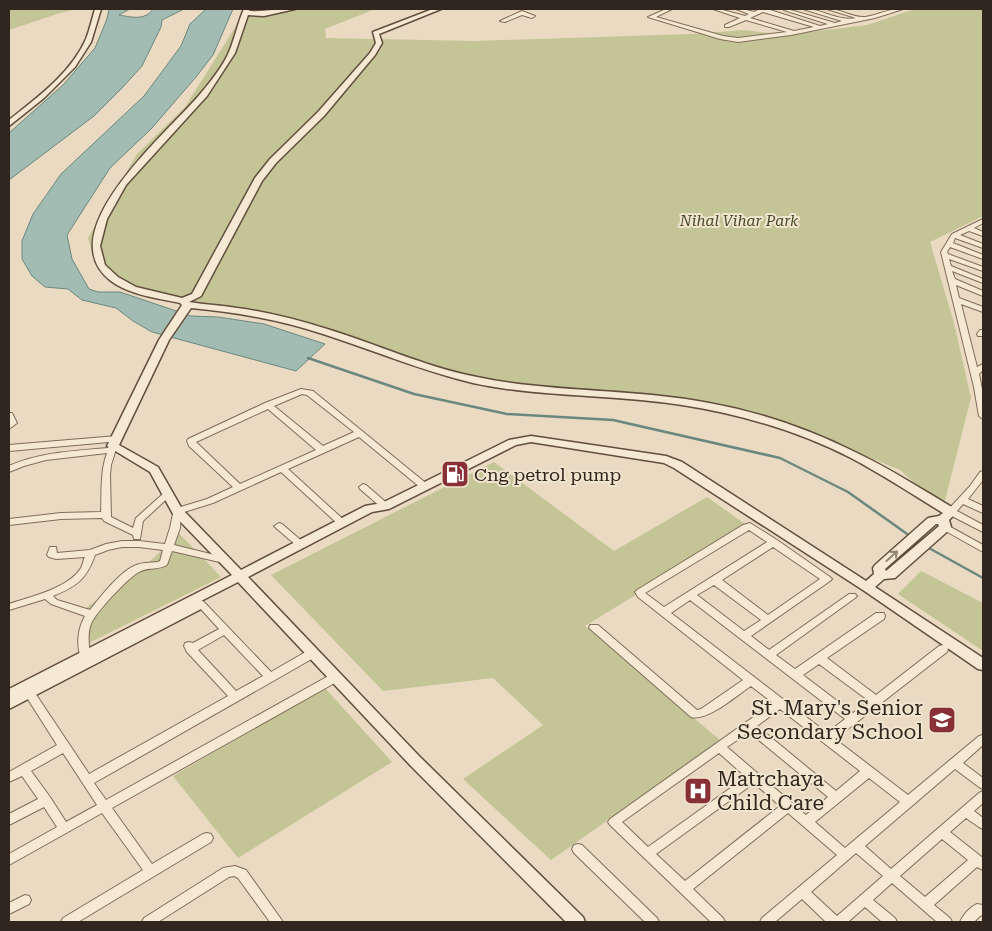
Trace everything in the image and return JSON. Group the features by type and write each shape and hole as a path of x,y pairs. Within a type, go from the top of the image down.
{"street":[{"path":"9,124 41,97 75,61 88,42 98,9"},
{"path":"292,9 264,14 246,11 232,53 204,94 122,184 103,219 96,246 101,266 115,279 133,289 186,305 248,311 295,322 419,365 499,385 668,400 739,413 819,440 854,456 983,549"},
{"path":"137,533 107,519 104,515 107,465 114,445 164,340 186,305 199,291 258,180 273,161 321,114 373,54 379,42 375,33 438,9"},
{"path":"670,9 652,17 731,40 759,39 795,33 864,19 899,9"},
{"path":"715,9 795,33"},
{"path":"738,9 754,14"},
{"path":"727,26 763,9 823,27"},
{"path":"781,9 836,25"},
{"path":"805,9 849,22"},
{"path":"829,9 864,19"},
{"path":"851,9 876,16"},
{"path":"873,9 887,13"},
{"path":"502,20 522,13 532,16"},
{"path":"982,222 954,235 948,244 945,255 956,299 980,371 983,416"},
{"path":"968,228 983,234"},
{"path":"954,235 983,246"},
{"path":"948,244 983,257"},
{"path":"945,255 983,269"},
{"path":"948,267 983,281"},
{"path":"952,281 983,294"},
{"path":"956,299 983,310"},
{"path":"239,488 191,441 301,391 306,391 424,486"},
{"path":"268,405 322,450"},
{"path":"9,415 14,423 9,426"},
{"path":"177,511 194,508 360,433"},
{"path":"9,695 84,655 374,515 385,506 424,486 521,440 546,440 666,460 690,471 983,665"},
{"path":"9,469 28,461 45,457 114,445"},
{"path":"9,448 114,445 154,470 177,511 416,761 577,922"},
{"path":"282,468 342,523"},
{"path":"867,587 881,574 890,575 911,558 945,522 983,474"},
{"path":"363,487 385,506"},
{"path":"973,488 983,492"},
{"path":"136,544 140,520 168,495"},
{"path":"962,500 983,510"},
{"path":"9,704 201,604 300,544 369,509 385,506"},
{"path":"84,655 86,624 91,614 135,570 144,566 162,565 175,528 177,511"},
{"path":"9,522 61,516 104,515"},
{"path":"881,574 879,568 932,521 983,530"},
{"path":"279,526 300,544"},
{"path":"744,636 828,579 754,528 746,527 640,592 641,595 908,802"},
{"path":"664,612 774,542"},
{"path":"53,548 52,555 56,556 92,553 108,547 136,544 224,560"},
{"path":"9,607 46,595 75,580 83,572 92,553"},
{"path":"715,580 768,620"},
{"path":"46,595 54,602 91,614"},
{"path":"690,595 853,719"},
{"path":"769,655 852,596"},
{"path":"201,604 270,677"},
{"path":"795,675 880,616"},
{"path":"594,628 695,714 703,713 751,680"},
{"path":"225,630 190,648 235,697"},
{"path":"827,740 943,649"},
{"path":"87,781 313,653"},
{"path":"819,658 877,701"},
{"path":"9,860 336,677"},
{"path":"29,693 104,806 151,872"},
{"path":"719,922 614,822 782,703"},
{"path":"750,726 836,797"},
{"path":"766,922 983,739"},
{"path":"9,777 64,747"},
{"path":"720,748 845,855"},
{"path":"954,763 983,784"},
{"path":"23,769 64,829"},
{"path":"806,822 869,771"},
{"path":"648,854 754,777"},
{"path":"839,922 983,796"},
{"path":"9,820 46,800"},
{"path":"684,888 788,806"},
{"path":"966,811 983,824"},
{"path":"925,904 980,862 942,832"},
{"path":"67,922 208,838"},
{"path":"856,846 946,922"},
{"path":"578,849 653,922"},
{"path":"148,922 227,872 235,870 242,874 277,922"},
{"path":"802,892 835,922"},
{"path":"9,909 25,900"},
{"path":"865,900 891,922"},
{"path":"966,922 977,910 983,910"}],"green space":[{"path":"9,9 77,9 9,30"},
{"name":"Nihal Vihar Park","path":"375,9 325,29 326,38 474,41 691,34 744,30 786,35 867,25 915,9 983,9 983,216 930,242 954,323 971,398 943,508 900,470 839,445 725,411 479,384 417,367 329,332 180,301 112,281 96,265 88,238 137,154 185,107 246,10"},
{"path":"494,462 614,551 707,497 748,526 585,626 721,741 551,860 463,779 543,725 493,678 383,691 271,575"},
{"path":"172,526 221,577 89,643 87,607 146,565 165,547"},
{"path":"921,571 983,603 983,651 898,594"},
{"path":"325,688 392,762 238,858 173,776"}],"water":[{"path":"109,9 130,9 119,15 142,17 153,9 184,9 162,20 161,27 142,66 94,116 9,180 9,133 63,85 95,48"},
{"path":"206,9 233,9 213,55 152,128 110,168 67,235 72,259 89,289 98,292 120,292 191,316 218,317 264,324 325,344 296,371 152,332 116,308 82,300 68,289 45,287 32,276 22,259 22,241 33,214 61,174 144,96 181,46 190,24"}],"waterway":[{"path":"308,358 414,394 507,414 613,420 780,458 848,492 910,536"},
{"path":"927,547 983,578"}],"place":[{"name":"Cng petrol pump","path":"455,474"},
{"name":"St. Mary's Senior Secondary School","path":"942,720"},
{"name":"Matrchaya Child Care","path":"698,791"}]}
